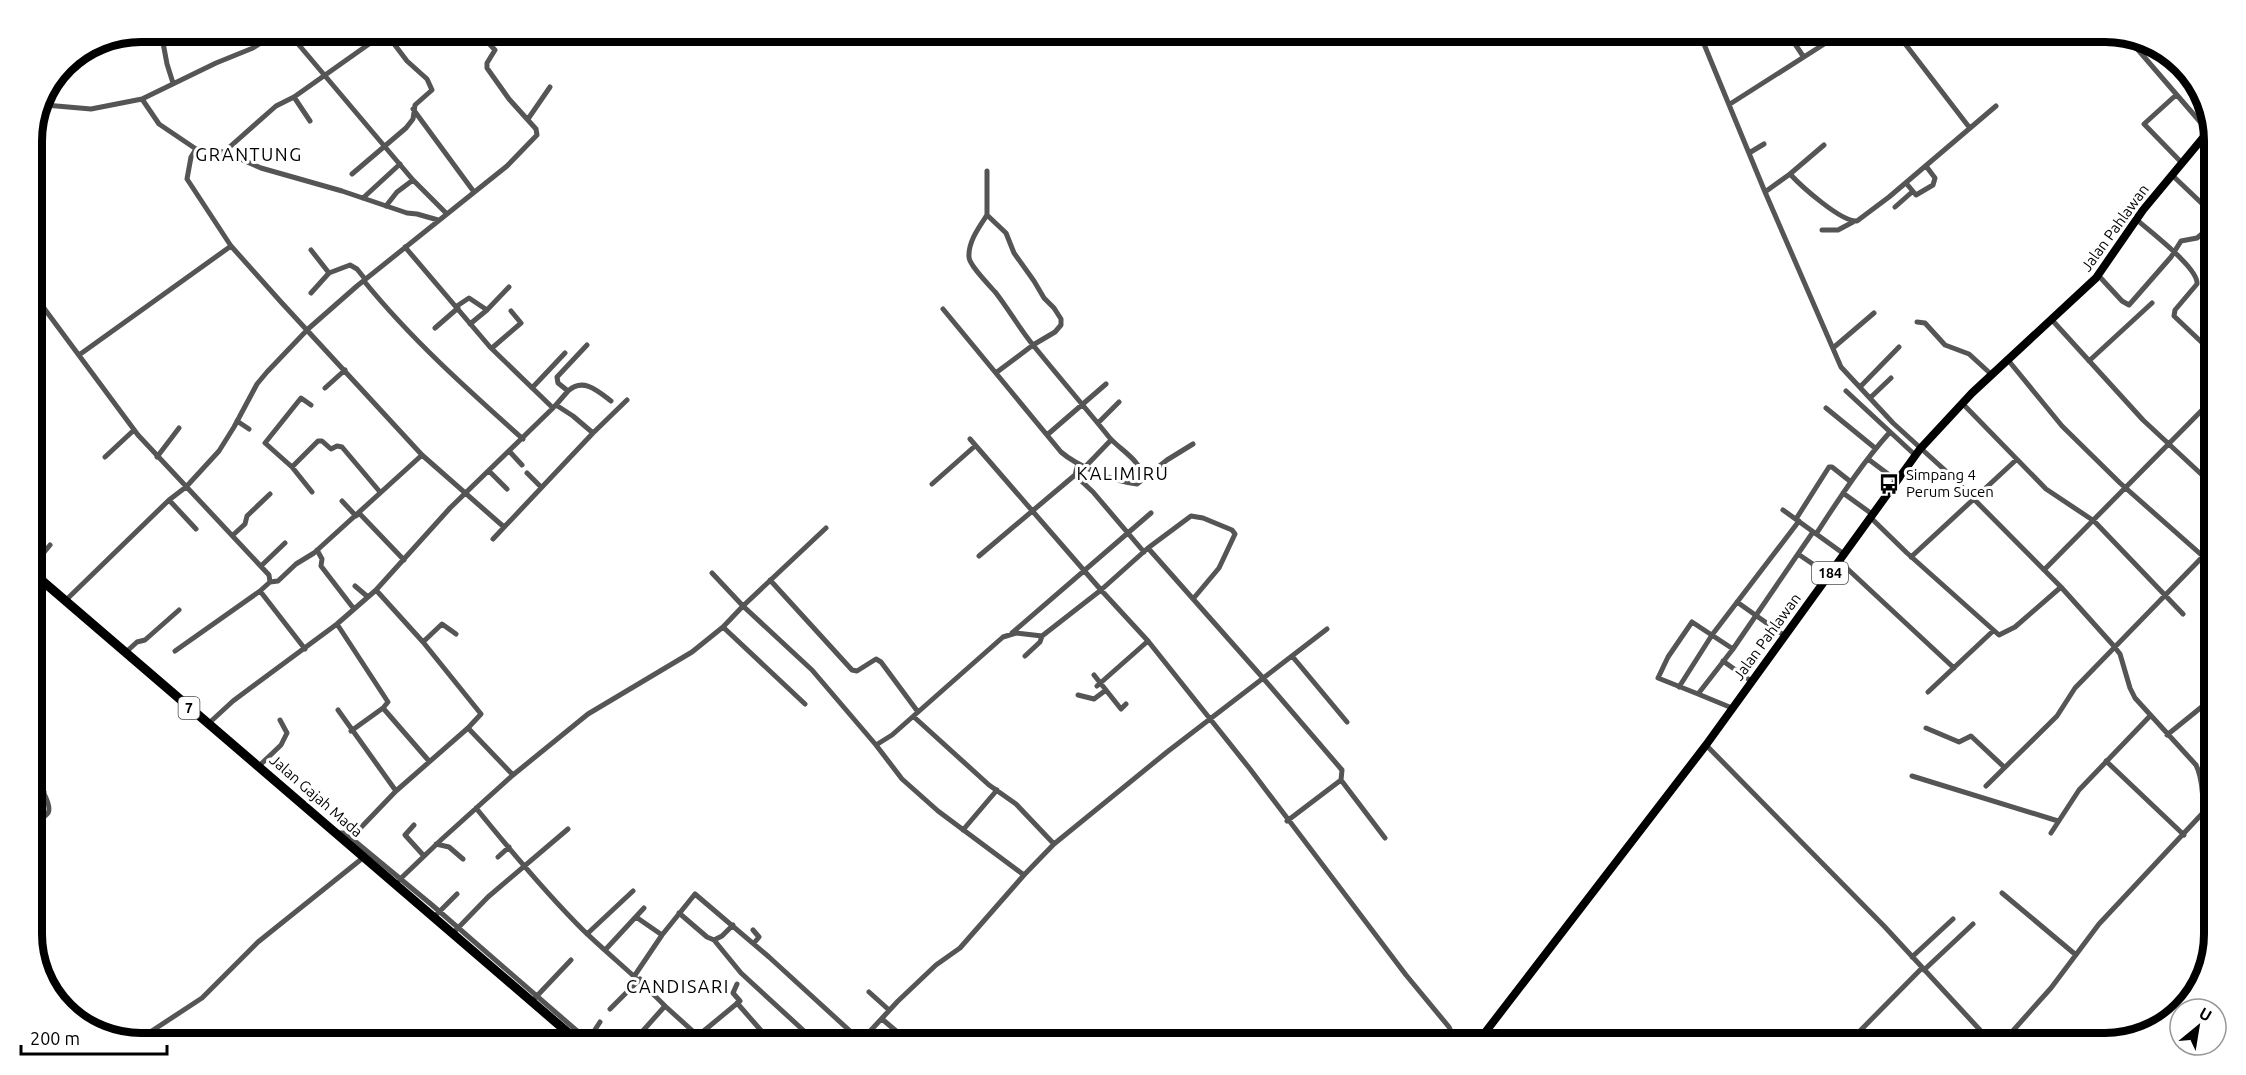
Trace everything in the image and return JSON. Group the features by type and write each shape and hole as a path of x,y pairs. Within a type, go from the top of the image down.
{"highway":[{"name":"Jalan Gajah Mada","path":"42,581 336,833 348,840 364,857 398,881 574,1033"}],"main road":[{"name":"Jalan Pahlawan","path":"1485,1033 1706,745 1917,452 1992,375 2098,275 2136,219 2204,140"}],"street":[{"path":"163,42 173,83"},
{"path":"49,105 91,109 142,99 263,42"},
{"path":"296,42 413,180 447,214"},
{"path":"224,152 276,106 294,97 372,42"},
{"path":"352,174 411,122 413,109 433,88 392,42"},
{"path":"65,601 186,487 219,451 257,384 308,329 405,247 507,166 535,138 537,132 487,68 495,50 487,42"},
{"path":"1704,42 1765,192 1846,375 1860,387 1917,452"},
{"path":"1794,42 1803,56"},
{"path":"1730,104 1826,42"},
{"path":"1904,42 1969,127"},
{"path":"2135,47 2202,122"},
{"path":"528,119 550,87"},
{"path":"2176,95 2144,124 2182,163"},
{"path":"294,97 310,121"},
{"path":"142,99 159,124 196,149 224,152 261,168 438,220"},
{"path":"1822,230 1838,230 1853,222 1906,183 1996,106"},
{"path":"413,109 474,192"},
{"path":"1749,153 1764,144"},
{"path":"1765,192 1824,145"},
{"path":"196,149 191,157 187,179 231,246 422,455 504,526"},
{"path":"363,198 400,164"},
{"path":"1906,183 1912,192 1919,194 1935,183 1935,178 1926,166"},
{"path":"987,171 987,215 975,234 969,260 1082,405 1111,440 1137,464 1143,478"},
{"path":"1790,174 1821,203 1853,222"},
{"path":"2172,175 2204,205"},
{"path":"386,206 397,192 413,180"},
{"path":"1895,207 1912,192"},
{"path":"987,215 1006,233 1014,253 1044,298 1054,308 1061,325 1055,332 997,372"},
{"path":"2136,219 2174,252 2191,270 2198,282 2175,310 2174,316 2203,343"},
{"path":"2098,275 2128,305 2181,241 2197,238 2204,232"},
{"path":"79,355 231,246"},
{"path":"405,247 470,324 532,388 555,406 573,416 593,433"},
{"path":"311,250 328,273"},
{"path":"311,293 328,273 350,265 357,268 389,313 417,342 523,439"},
{"path":"470,324 509,287"},
{"path":"435,328 469,298 487,310"},
{"path":"2089,361 2152,303"},
{"path":"42,305 134,430 261,566 269,575 270,582"},
{"path":"942,309 997,372 1061,452 1078,464 1135,484 1193,444"},
{"path":"492,348 521,323 511,311"},
{"path":"1833,348 1874,314"},
{"path":"2052,320 2143,420 2204,477"},
{"path":"1917,322 1925,323 1945,345 1969,354 1992,375"},
{"path":"568,391 557,381 557,377 587,345"},
{"path":"1860,387 1899,347"},
{"path":"532,388 565,353"},
{"path":"1986,786 2057,716 2072,692 2204,556 2126,488 2062,426 2008,360"},
{"path":"325,388 345,370"},
{"path":"1870,398 1891,378"},
{"path":"1047,435 1106,384"},
{"path":"208,724 233,701 305,649 376,590 465,493 510,452 568,391 577,385 585,385 599,391 611,401"},
{"path":"1846,391 1890,432 1973,499 2061,587 2116,648 2124,662 2130,688 2150,716 2196,765 2201,774 2204,813 2099,924 2040,1002 2012,1033"},
{"path":"312,405 301,398 265,440 267,445 291,467 312,492"},
{"path":"493,539 627,400"},
{"path":"1098,423 1119,402"},
{"path":"1963,404 2016,460 2056,496 2094,521 2182,614"},
{"path":"1826,408 1875,448"},
{"path":"2044,570 2204,408"},
{"path":"237,421 249,429"},
{"path":"157,457 179,428"},
{"path":"105,457 134,430"},
{"path":"1698,694 1733,649 1875,448 1890,432"},
{"path":"970,439 1083,570 1148,641 1250,769 1287,821 1452,1033"},
{"path":"1086,466 1111,440"},
{"path":"291,467 318,441 322,441 330,449 337,446 342,447 380,492"},
{"path":"932,484 975,446"},
{"path":"510,452 522,465"},
{"path":"175,651 270,582 278,581 296,564 317,550 422,455"},
{"path":"1868,459 1896,480"},
{"path":"1911,557 2016,460"},
{"path":"979,556 1075,475 1078,464"},
{"path":"1679,687 1712,635 1797,520 1829,467 1851,482"},
{"path":"489,471 507,489"},
{"path":"527,473 541,487"},
{"path":"1075,475 1093,492 1127,534 1146,550 1193,599 1342,770 1341,780 1385,838"},
{"path":"1843,493 1871,515 1911,557 1999,635 2005,633 2061,587"},
{"path":"233,535 245,524 247,516 270,494"},
{"path":"170,500 196,529"},
{"path":"342,501 404,560"},
{"path":"1783,510 1815,533 1841,557 1954,668"},
{"path":"876,745 916,715 1151,513"},
{"path":"1025,656 1040,642 1042,636 1191,516 1203,518 1232,530 1235,534 1219,568 1193,599"},
{"path":"376,590 481,712 468,728 396,791 348,840 398,881 476,808 600,706 692,652 723,627 826,528"},
{"path":"261,566 285,543"},
{"path":"42,557 50,545"},
{"path":"317,550 322,559 321,566 354,609"},
{"path":"1798,554 1829,575"},
{"path":"712,573 743,606 820,679 903,779 963,830 1024,875"},
{"path":"770,580 852,670 858,671 876,659 881,662 916,715 997,790 1016,804 1054,844"},
{"path":"355,586 368,597"},
{"path":"260,591 305,649"},
{"path":"1737,602 1785,636"},
{"path":"126,653 137,642 145,640 179,610"},
{"path":"1732,708 1658,678 1668,657 1692,622 1733,649"},
{"path":"337,624 387,699 387,704 383,708 351,731"},
{"path":"423,642 442,624 456,634"},
{"path":"723,627 805,704"},
{"path":"869,1033 889,1010 936,965 960,948 1054,844 1167,752 1327,629"},
{"path":"1928,692 1993,631"},
{"path":"1011,634 1042,636"},
{"path":"1099,685 1148,641"},
{"path":"1292,656 1347,722"},
{"path":"1723,661 1751,681"},
{"path":"1094,675 1099,685 1121,709 1126,704"},
{"path":"1078,694 1094,699 1106,690"},
{"path":"2167,735 2204,705"},
{"path":"383,708 429,761"},
{"path":"338,710 396,791"},
{"path":"2051,833 2079,790 2150,716"},
{"path":"259,766 281,745 287,733 280,720"},
{"path":"468,728 513,776"},
{"path":"1926,728 1959,742 1971,736 2004,767"},
{"path":"1706,745 1884,926 1982,1033"},
{"path":"2106,761 2184,835"},
{"path":"1912,776 2058,821"},
{"path":"1287,821 1341,780"},
{"path":"42,789 49,812 42,817"},
{"path":"963,830 997,790"},
{"path":"476,808 587,933 696,1033"},
{"path":"414,825 405,835 424,856"},
{"path":"456,931 525,865 568,829"},
{"path":"436,844 449,847 463,858"},
{"path":"498,858 509,847"},
{"path":"149,1033 202,998 258,942 364,857"},
{"path":"587,933 633,891"},
{"path":"2002,893 2076,955"},
{"path":"437,915 457,894"},
{"path":"610,1009 637,977 662,935 695,894 754,943 850,1033"},
{"path":"606,950 644,908"},
{"path":"679,913 707,937 714,940 748,980 803,1030"},
{"path":"636,917 662,935"},
{"path":"1912,957 1953,919"},
{"path":"1859,1033 1923,969 1973,924"},
{"path":"714,940 722,936 733,925"},
{"path":"753,930 759,937 754,943"},
{"path":"534,999 571,960"},
{"path":"703,1033 741,1000 733,993 737,984"},
{"path":"869,992 889,1010"},
{"path":"736,1003 762,1033"},
{"path":"642,1033 665,1006"},
{"path":"882,1018 899,1033"},
{"path":"593,1033 600,1022"}],"place":[{"name":"Simpang 4 Perum Sucen","path":"1889,484"}],"district":[{"name":"GRANTUNG","path":"249,155"},
{"name":"KALIMIRU","path":"1123,474"},
{"name":"CANDISARI","path":"678,987"}]}
